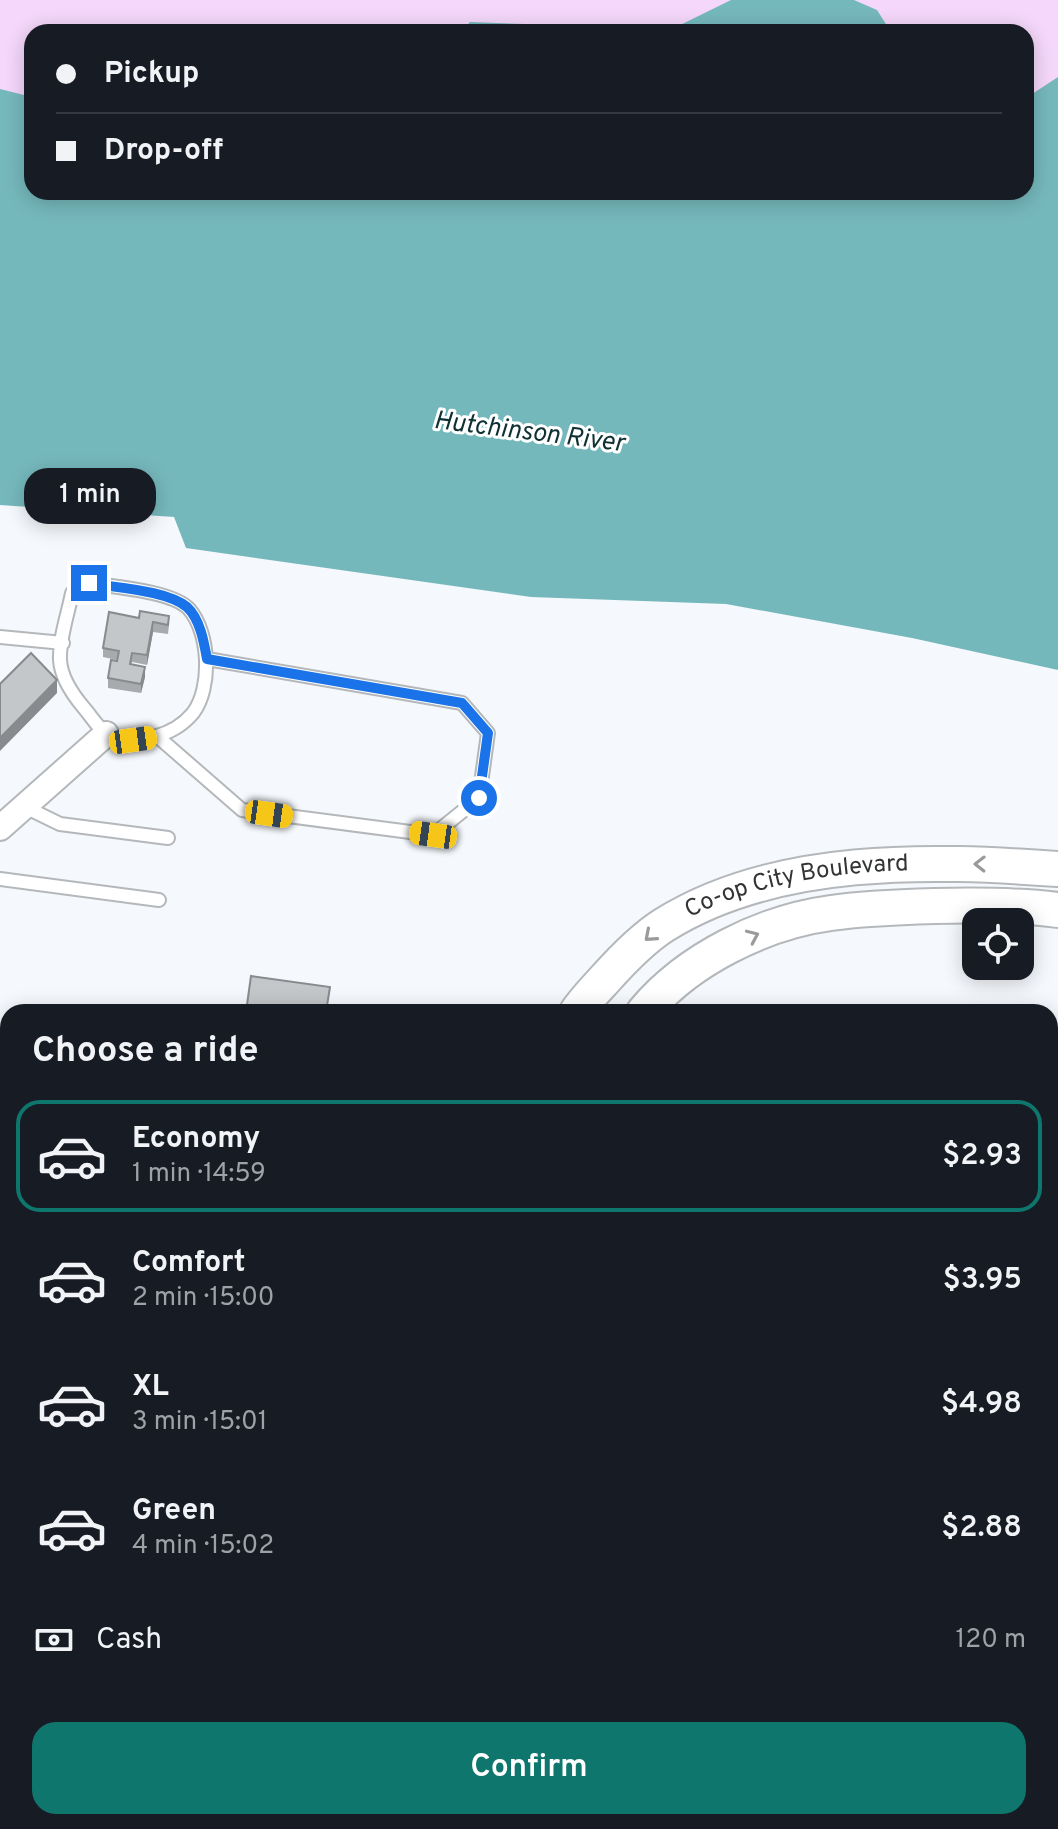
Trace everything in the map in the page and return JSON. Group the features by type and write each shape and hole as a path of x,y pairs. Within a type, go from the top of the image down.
{"main road":[{"name":"Co-op City Boulevard","path":"584,1004 620,962 662,926 709,901 745,888 852,868 986,864 1058,869"},
{"name":"Co-op City Boulevard","path":"652,1004 706,960 774,927 815,916 879,908 984,905 1058,910"}],"street":[{"path":"0,828 106,734"}],"lane":[{"path":"89,583 170,598 188,608 201,631 207,659 204,684 194,711 178,727 157,736 133,740 106,734 75,696 63,675 60,659 72,593 89,583"},
{"path":"0,637 63,643"},
{"path":"157,736 242,810 433,835 479,798 488,733 462,703 207,659"},
{"path":"23,806 60,824 168,838"},
{"path":"0,879 159,900"}],"shaded area":[{"path":"0,0 1058,0 1058,227 1033,200 1034,24 24,24 24,148 0,147"}],"water":[{"path":"731,0 854,0 877,10 886,24 682,24"},
{"path":"470,22 524,24 468,24"},
{"name":"Hutchinson River","path":"1058,77 1058,670 912,638 726,604 531,597 186,548 174,517 0,505 0,89 24,95 24,200 1034,200 1034,93"}],"building":[{"path":"140,611 169,616 168,625 153,622 147,655 132,653 130,664 145,667 141,684 108,678 111,660 117,661 119,651 103,648 109,612 139,618"},
{"path":"31,653 57,680 0,738 0,684"},
{"path":"251,976 330,987 327,1004 247,1004"}],"route":[{"path":"89,583 170,598 188,608 201,631 207,659 462,703 488,733 479,798"}]}
